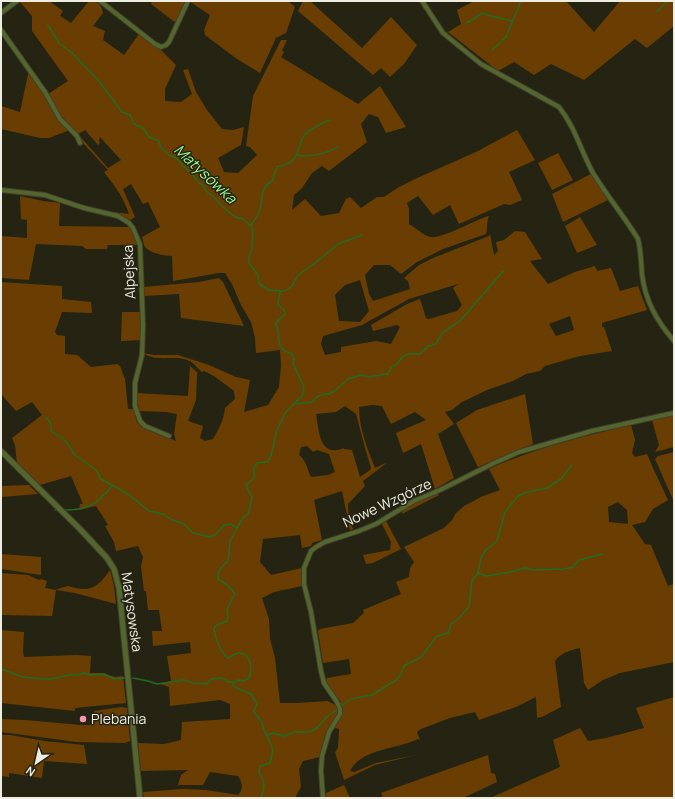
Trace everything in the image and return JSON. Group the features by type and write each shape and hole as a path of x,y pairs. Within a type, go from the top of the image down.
{"street":[{"path":"1,13 16,1"},
{"path":"100,1 160,47 169,42 188,1"},
{"path":"422,1 443,33 450,40 493,72 559,107 566,115 593,171 638,239 643,282 648,299 658,322 674,341"},
{"path":"1,30 45,92 60,119 78,136 80,144"},
{"name":"Alpejska","path":"1,190 45,195 84,208 118,216 129,223 133,228 140,245 143,325 142,355 135,383 135,406 140,421 145,426 169,436"},
{"name":"Nowe Wzgórze","path":"323,798 321,771 322,756 329,732 340,714 340,709 324,683 311,612 304,584 304,568 311,551 316,546 325,542 376,524 414,501 519,452 592,431 674,413"},
{"name":"Matysowska","path":"1,451 80,529 114,569 119,588 140,798"}],"shaded area":[{"path":"49,1 63,11 60,16 71,23 89,1 99,4 103,13 93,26 105,31 103,40 124,55 139,34 162,51 176,65 165,89 165,101 181,102 192,94 183,70 188,69 196,92 207,110 222,129 233,130 244,127 241,145 218,158 224,172 238,173 257,155 250,147 246,146 253,96 281,40 287,40 282,50 284,52 281,57 358,104 380,86 406,127 386,133 378,117 369,114 361,124 367,142 329,171 322,166 312,173 302,188 294,195 292,210 305,199 321,216 339,213 346,199 350,197 361,208 377,197 384,197 399,187 476,152 517,130 535,160 509,172 522,200 510,205 504,204 459,224 450,205 433,215 418,196 407,203 409,209 409,224 430,237 443,235 489,216 486,234 443,249 417,262 401,274 390,265 374,265 365,275 369,294 373,301 410,289 408,281 404,278 419,265 489,236 490,234 494,255 498,251 496,242 504,240 515,231 525,232 542,259 530,261 548,284 575,272 595,266 597,271 611,268 620,291 638,286 647,310 602,323 602,327 604,327 612,351 580,356 545,366 540,371 526,374 513,381 487,390 462,402 452,410 445,412 454,424 438,434 454,478 435,489 421,444 403,453 396,433 426,420 415,412 391,424 382,406 372,405 359,407 362,430 375,468 388,462 363,481 365,486 348,504 349,519 353,529 350,530 342,491 314,500 322,540 312,543 311,546 302,548 300,535 263,539 260,562 271,575 302,568 302,586 274,592 262,598 269,619 270,639 275,658 280,703 328,701 335,705 341,702 325,682 327,678 351,674 349,659 323,663 318,631 320,629 353,623 364,613 363,610 401,594 396,582 409,577 410,568 414,562 404,547 444,528 452,520 456,513 464,506 483,496 500,490 489,469 541,449 631,425 635,440 632,453 635,457 647,454 668,500 653,509 645,522 632,525 645,544 651,545 668,586 674,584 674,662 620,673 603,680 588,690 584,683 580,648 569,651 557,658 555,661 561,707 537,718 536,697 516,707 479,720 475,712 450,718 421,729 417,732 420,740 418,739 380,750 362,758 350,771 354,772 376,763 416,755 375,765 344,780 335,752 338,748 339,729 336,728 328,731 322,746 320,757 303,761 299,769 301,787 295,798 144,798 143,792 182,789 206,790 238,795 240,793 242,786 238,776 210,772 203,785 178,785 181,775 188,770 141,771 138,743 164,744 181,740 182,722 230,719 230,704 220,700 170,706 169,687 160,684 171,681 167,656 191,653 190,642 153,646 152,631 162,631 159,610 148,610 141,566 143,557 138,546 116,551 114,542 105,526 108,525 96,506 79,510 80,504 83,504 71,476 40,485 17,464 15,445 12,438 42,415 32,402 16,411 1,394 1,282 62,286 62,299 91,302 92,313 62,312 55,332 57,335 65,336 65,354 77,355 91,367 117,364 120,366 125,379 128,409 134,409 137,423 176,441 174,434 177,414 139,411 136,393 188,396 190,366 198,373 196,400 188,421 203,426 200,438 205,441 213,439 219,428 225,408 235,399 234,391 214,376 204,371 202,372 190,361 178,358 148,356 143,353 154,355 178,355 209,365 236,377 250,380 244,412 268,405 279,387 281,365 280,350 256,353 255,338 251,322 225,273 173,281 172,256 161,255 147,249 144,246 142,237 160,227 148,202 143,204 131,184 123,189 135,217 130,220 113,212 129,214 119,192 104,172 108,170 60,115 48,94 68,81 32,31 32,16 20,2","holes":["85,130 98,145 100,143 100,137 121,160 108,168 78,134","360,280 369,311 360,322 339,321 335,295 345,285","458,284 453,288 462,305 457,311 429,319 426,318 420,299 407,304 371,325 373,331 397,325 400,327 391,344 376,341 341,347 341,352 325,355 321,344 323,336 362,325 409,299","570,316 574,330 556,336 549,324","345,406 356,414 371,468 370,470 360,477 352,450 344,448 336,450 325,446 320,435 316,414 336,412","307,446 313,452 317,450 329,454 335,472 328,475 311,477 305,462 299,455 301,447","618,502 627,510 628,524 609,522 608,507"]},
{"path":"152,1 186,1 176,23 151,4"},
{"path":"189,1 288,1 295,7 286,33 276,38 260,73 237,59 205,35 204,30 210,15"},
{"path":"303,1 310,1 362,48 391,17 417,45 404,64 390,77 381,68 373,75 298,11"},
{"path":"474,1 566,1 594,32 620,1 674,1 674,26 647,48 635,39 584,80 551,64 534,75 514,62 498,71 448,32 461,24 457,10"},
{"path":"29,70 59,121 70,130 49,138 40,138 1,129 1,106 20,112"},
{"path":"558,153 573,180 552,190 538,163"},
{"path":"591,174 608,200 563,222 552,194"},
{"path":"20,196 60,203 59,226 130,227 138,245 108,245 107,249 86,249 82,246 36,244 29,280 1,278 1,236 27,238 27,220 21,219"},
{"path":"580,217 597,245 577,253 565,226"},
{"path":"219,278 223,282 244,326 181,318 179,294 144,296 144,287 199,282"},
{"path":"122,312 140,312 141,340 121,341"},
{"path":"525,394 533,444 478,467 456,423 477,410"},
{"path":"674,414 674,447 655,452 659,445 652,420"},
{"path":"674,452 674,502 655,459 658,456"},
{"path":"29,485 38,494 1,497 1,486"},
{"path":"437,493 439,495 402,514 403,509 412,503"},
{"path":"386,521 401,549 373,563 366,564 363,555 390,550 391,542 382,524"},
{"path":"1,554 41,557 41,575 1,569"},
{"path":"110,570 116,604 75,593 56,590 68,586 88,589 97,585"},
{"path":"1,573 28,575 39,580 41,579 47,581 45,588 56,590 52,616 1,615"},
{"path":"1,630 24,632 24,657 77,655 91,656 90,673 103,673 115,677 123,676 126,703 75,708 75,711 1,703"},
{"path":"674,697 674,798 490,798 560,767 553,740 580,728 588,741 644,728 636,708"},
{"path":"121,707 127,708 130,741 125,743 77,742 1,732 1,719 94,725 94,711"},
{"path":"1,735 84,745 87,764 44,761 42,778 9,773 9,777 1,776"},
{"path":"488,755 491,773 495,774 497,782 463,798 383,798 381,793"},
{"path":"344,785 350,798 326,798 326,793"}],"waterway":[{"path":"492,50 506,37 521,1"},
{"path":"657,11 668,1"},
{"path":"466,23 483,13 512,21"},
{"name":"Matysówka","path":"48,25 59,43 71,52 99,81 122,112 130,115 134,124 143,128 149,137 159,141 161,148 169,155 176,158 223,207 235,217 243,219 251,226 253,230 252,249 249,256 249,263 258,275 259,284 271,291 280,291 278,305 284,310 285,314 275,324 277,326 280,346 285,351 292,354 294,359 293,363 304,389 302,396 285,413 277,430 271,456 267,462 257,463 254,467 254,478 246,485 252,498 248,514 242,519 230,541 228,561 218,573 218,579 229,586 235,594 227,609 227,621 217,625 214,628 218,644 222,652 228,658 239,653 246,656 250,662 251,671 249,678 244,681 239,680 234,682 233,685 251,694 257,704 254,710 255,713 261,720 264,730 272,745 272,757 270,763 260,766 259,773 264,785 261,798"},
{"path":"251,225 260,210 263,191 272,181 277,167 290,163 296,157 305,134 311,129 329,120"},
{"path":"297,155 306,156 318,154 338,147"},
{"path":"280,291 285,291 292,286 298,275 338,244 362,235"},
{"path":"296,404 312,402 323,394 329,394 348,379 361,375 369,377 388,374 391,368 397,364 402,357 408,354 420,354 428,346 436,344 444,332 460,321 503,271"},
{"path":"46,417 51,424 51,431 66,441 74,454 96,470 101,479 128,494 149,511 163,514 172,520 184,524 193,533 210,537 216,534 224,525 231,524 237,528"},
{"path":"267,736 272,733 284,736 294,732 310,732 317,728 327,717 351,699 372,695 396,680 401,674 404,666 421,657 437,636 448,633 451,624 469,607 472,581 478,573 481,558 486,550 497,541 505,512 518,496 527,492 547,488 561,479 572,465"},
{"path":"66,510 87,507 102,497 112,486"},
{"path":"478,573 487,576 525,568 533,570 564,569 573,567 579,560 603,554"},
{"path":"1,669 23,677 43,679 53,679 84,673 91,675 104,674 114,679 125,678"},
{"path":"133,678 157,684 184,680 193,683 207,684 211,679 222,678 228,682 234,682"}],"place":[{"name":"Plebania","path":"83,719"}]}
